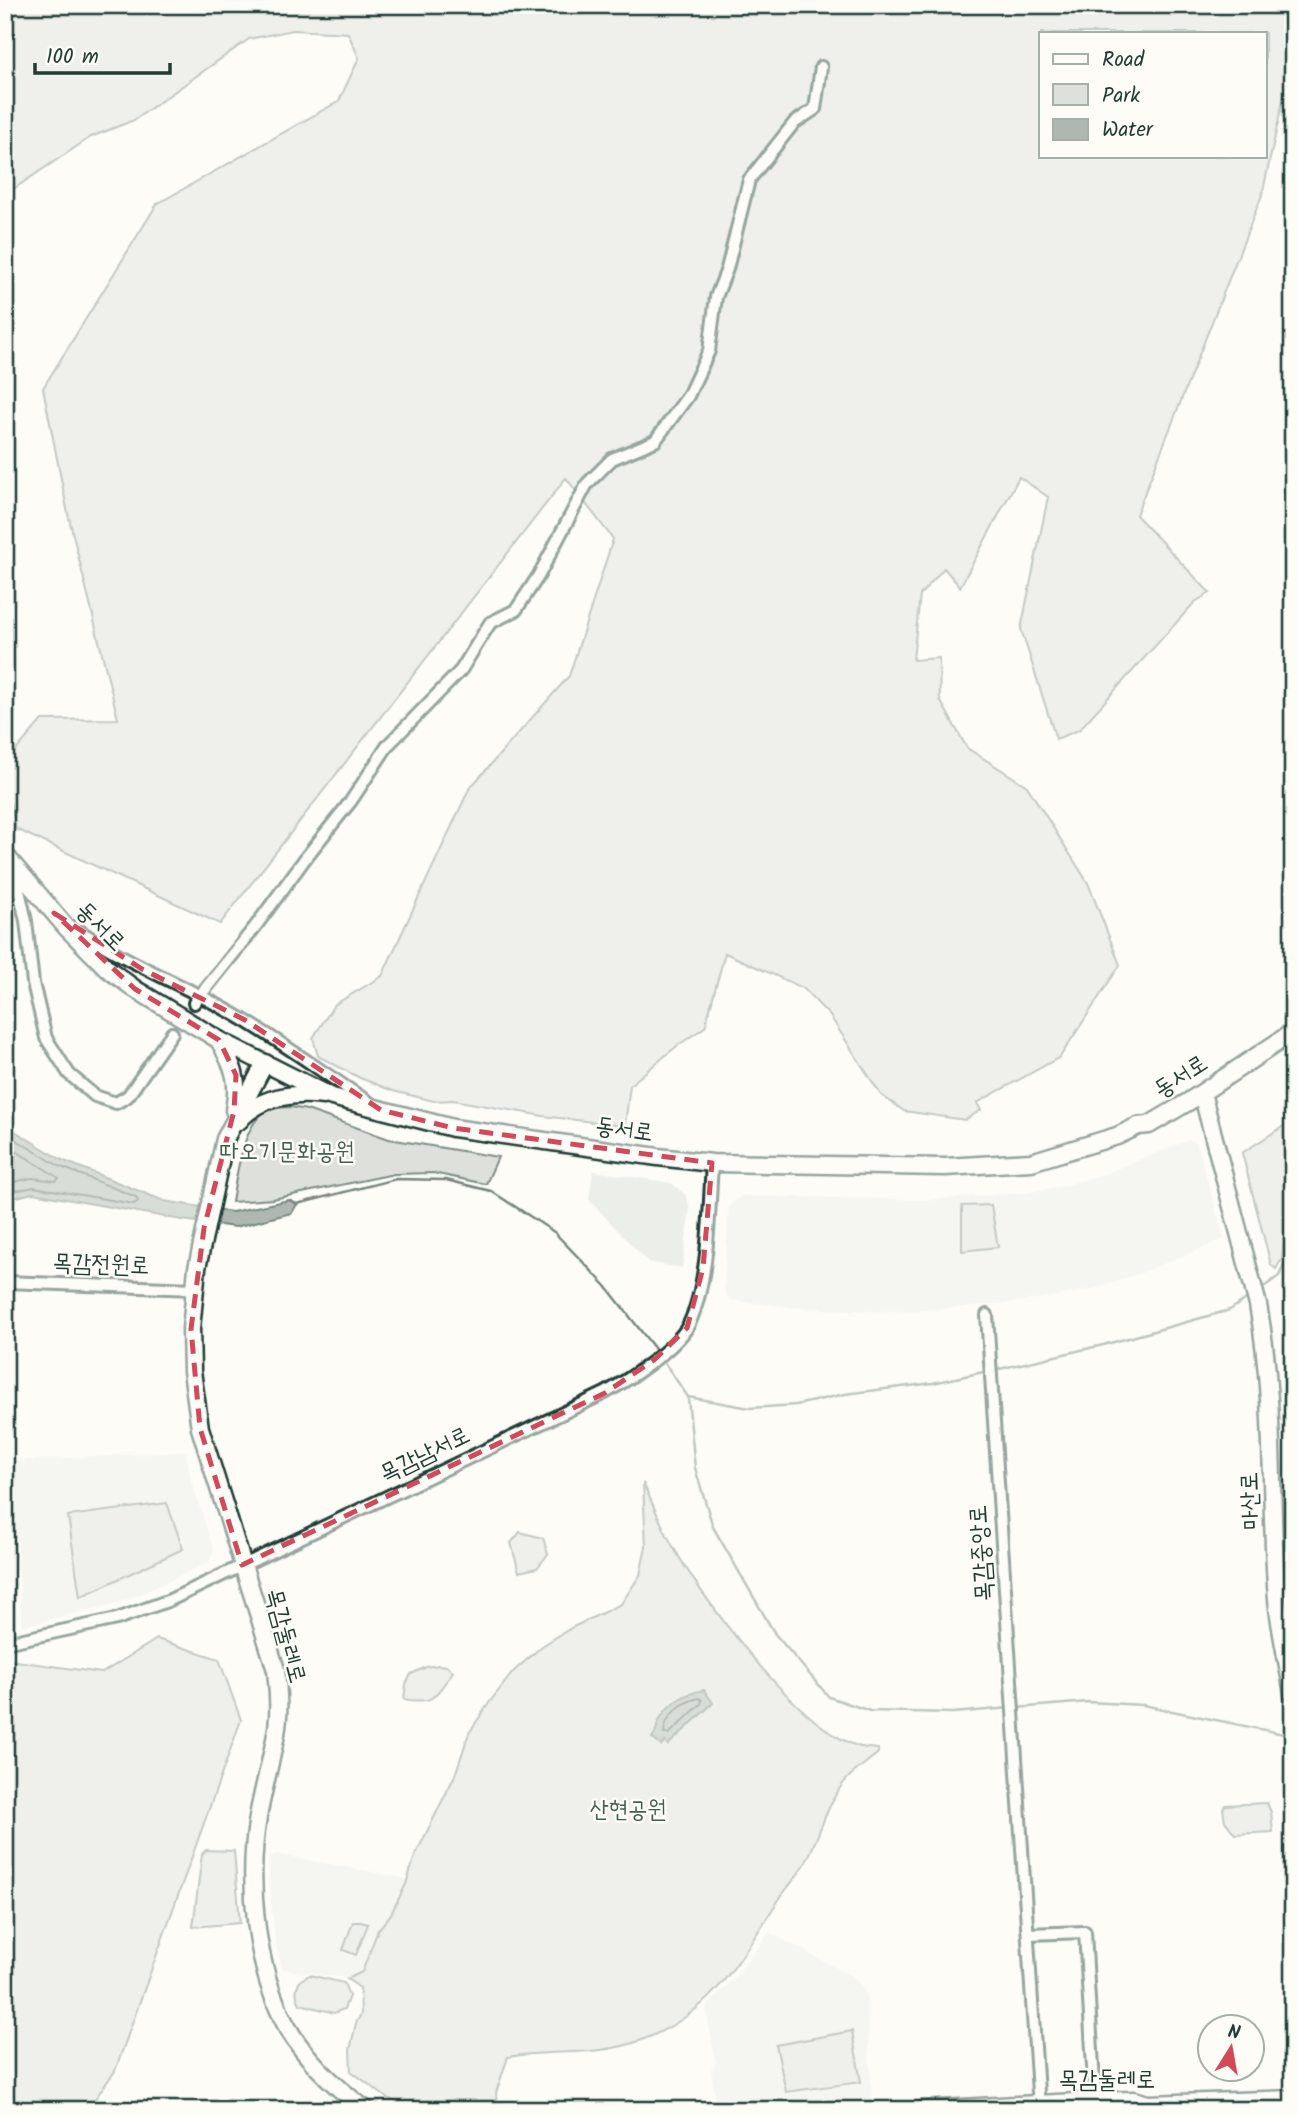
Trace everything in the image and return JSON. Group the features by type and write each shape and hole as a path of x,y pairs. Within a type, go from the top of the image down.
{"street":[{"path":"198,999 351,802 388,745 461,670 490,623 516,610 539,575 587,484 612,459 655,440 688,396 709,351 716,298 727,269 749,180 794,123 815,109 821,67"},
{"path":"10,862 26,921 33,983 46,1038 69,1074 95,1096 116,1103 128,1096 172,1033"},
{"name":"동서로","path":"10,862 108,969 135,989 219,1040 332,1097 453,1128 646,1156 712,1163 945,1167 1031,1162 1117,1136 1138,1126 1149,1125 1293,1032"},
{"path":"54,913 142,969 245,1020 381,1110"},
{"path":"219,1040 236,1074 237,1087 234,1111 225,1139"},
{"path":"225,1139 265,1063"},
{"name":"마산로","path":"1202,1093 1263,1332 1278,1601 1293,1695"},
{"path":"225,1139 242,1117 269,1100 285,1095 332,1097"},
{"name":"목감둘레로","path":"225,1139 197,1268 191,1329 192,1371 200,1428 276,1670 277,1733 258,1817 253,1857 257,1929 270,1981 286,2024 311,2060 366,2110"},
{"name":"목감남서로","path":"5,1643 117,1619 170,1600 605,1393 654,1360 687,1328 697,1301 703,1268 712,1163"},
{"name":"목감전원로","path":"5,1282 195,1289"},
{"name":"목감중앙로","path":"987,1315 1028,1934"},
{"path":"1039,2107 1028,1934 1084,1932 1095,2101"},
{"name":"목감둘레로","path":"921,2110 1039,2107 1095,2101 1134,2100 1148,2104 1293,2099"}],"highlighted area":[{"path":"54,913 142,969 245,1020 381,1110 453,1128 712,1163 703,1268 687,1328 654,1360 605,1393 242,1565 200,1428 191,1329 204,1228 234,1111 236,1075 219,1040 135,989"}],"shaded area":[{"path":"1189,1140 1195,1142 1198,1147 1224,1239 1096,1288 1008,1303 930,1310 877,1311 799,1308 730,1300 724,1290 729,1206 741,1196 925,1200 1024,1193 1064,1186 1107,1173"},
{"path":"593,1171 671,1183 685,1194 690,1208 682,1268 648,1262 589,1200"},
{"path":"186,1452 191,1481 214,1550 209,1562 111,1605 22,1626 13,1461"},
{"path":"5,1461 8,1461 9,1468 17,1626 5,1628"},
{"path":"277,1854 407,1879 391,1913 378,1930 360,1972 346,1978 282,1969 275,1939 269,1880 269,1857"},
{"path":"769,1932 853,1977 860,1984 866,1994 872,2101 803,2110 717,2110 711,2069 716,2064 706,2008 734,1978"}],"green space":[{"path":"5,5 1293,5 1293,55 1262,195 1136,515 1210,593 1195,602 1079,730 1056,739 1021,629 1048,497 1019,477 960,587 944,568 920,595 913,660 939,658 940,700 967,748 1027,786 1088,883 1120,965 1060,1057 977,1103 981,1110 965,1120 904,1111 881,1095 830,1016 803,988 725,953 705,1027 630,1085 625,1126 543,1116 453,1100 434,1101 393,1091 360,1078 318,1056 313,1038 334,1005 382,976 469,789 569,676 613,539 566,478 220,924 16,829 5,777 5,763 42,720 118,719 68,514 43,388 157,204 339,101 359,58 348,33 293,30 249,39 134,120 91,137 9,192 10,225 5,231"},
{"name":"따오기문화공원","path":"291,1107 307,1110 389,1139 498,1157 486,1184 433,1173 394,1174 273,1199 232,1202 242,1151 252,1126 259,1116 268,1110"},
{"path":"1293,1120 1293,1171 1289,1180 1282,1259 1276,1269 1271,1265 1242,1153"},
{"path":"991,1205 998,1247 962,1251 962,1206"},
{"name":"산현공원","path":"643,1483 666,1534 684,1565 750,1655 803,1710 829,1731 855,1745 878,1749 878,1753 842,1785 831,1803 803,1867 736,1965 705,2001 687,2016 665,2030 623,2046 508,2057 496,2093 497,2110 417,2110 387,2098 351,2071 350,2050 356,2023 361,2014 360,1988 347,1979 362,1972 378,1930 391,1914 406,1884 415,1856 455,1775 469,1733 489,1703 513,1672 542,1646 571,1628 621,1604 640,1575 646,1547"},
{"path":"167,1503 183,1549 80,1597 68,1516"},
{"path":"520,1532 543,1538 548,1554 537,1568 519,1572 511,1543"},
{"path":"157,1639 219,1659 241,1720 115,2071 87,2110 5,2110 5,1662 9,1660 102,1673"},
{"path":"438,1665 447,1666 453,1672 434,1696 423,1701 404,1699 406,1684 411,1674"},
{"path":"1267,1803 1273,1832 1235,1834 1225,1821 1225,1805"},
{"path":"206,1850 234,1851 240,1923 193,1927 202,1854"},
{"path":"353,1922 368,1924 356,1955 343,1950"},
{"path":"310,1975 344,1983 349,1996 344,2009 334,2013 300,2004 297,1986"},
{"path":"852,2031 861,2082 786,2092 776,2045"}],"water":[{"path":"5,1125 62,1160 164,1201 232,1212 289,1200 297,1204 292,1213 235,1227 33,1193 5,1200"},
{"path":"704,1690 713,1703 668,1745 665,1742 661,1746 652,1738 662,1716 671,1705 683,1697"}],"waterway":[{"path":"297,1204 396,1179 446,1180 491,1191 554,1232 606,1286 658,1353"},
{"path":"1261,1289 1279,1276 1286,1260 1293,1220"},
{"path":"995,1370 1103,1345 1230,1310 1249,1297"},
{"path":"662,1359 688,1397 750,1408 796,1405 845,1394 933,1383 988,1371"},
{"path":"688,1398 695,1468 713,1527 775,1634 829,1697 870,1711 953,1713 1010,1708"},
{"path":"1016,1708 1088,1702 1143,1705 1293,1736"}],"tunnel":[{"path":"172,1033 194,1003"}]}
